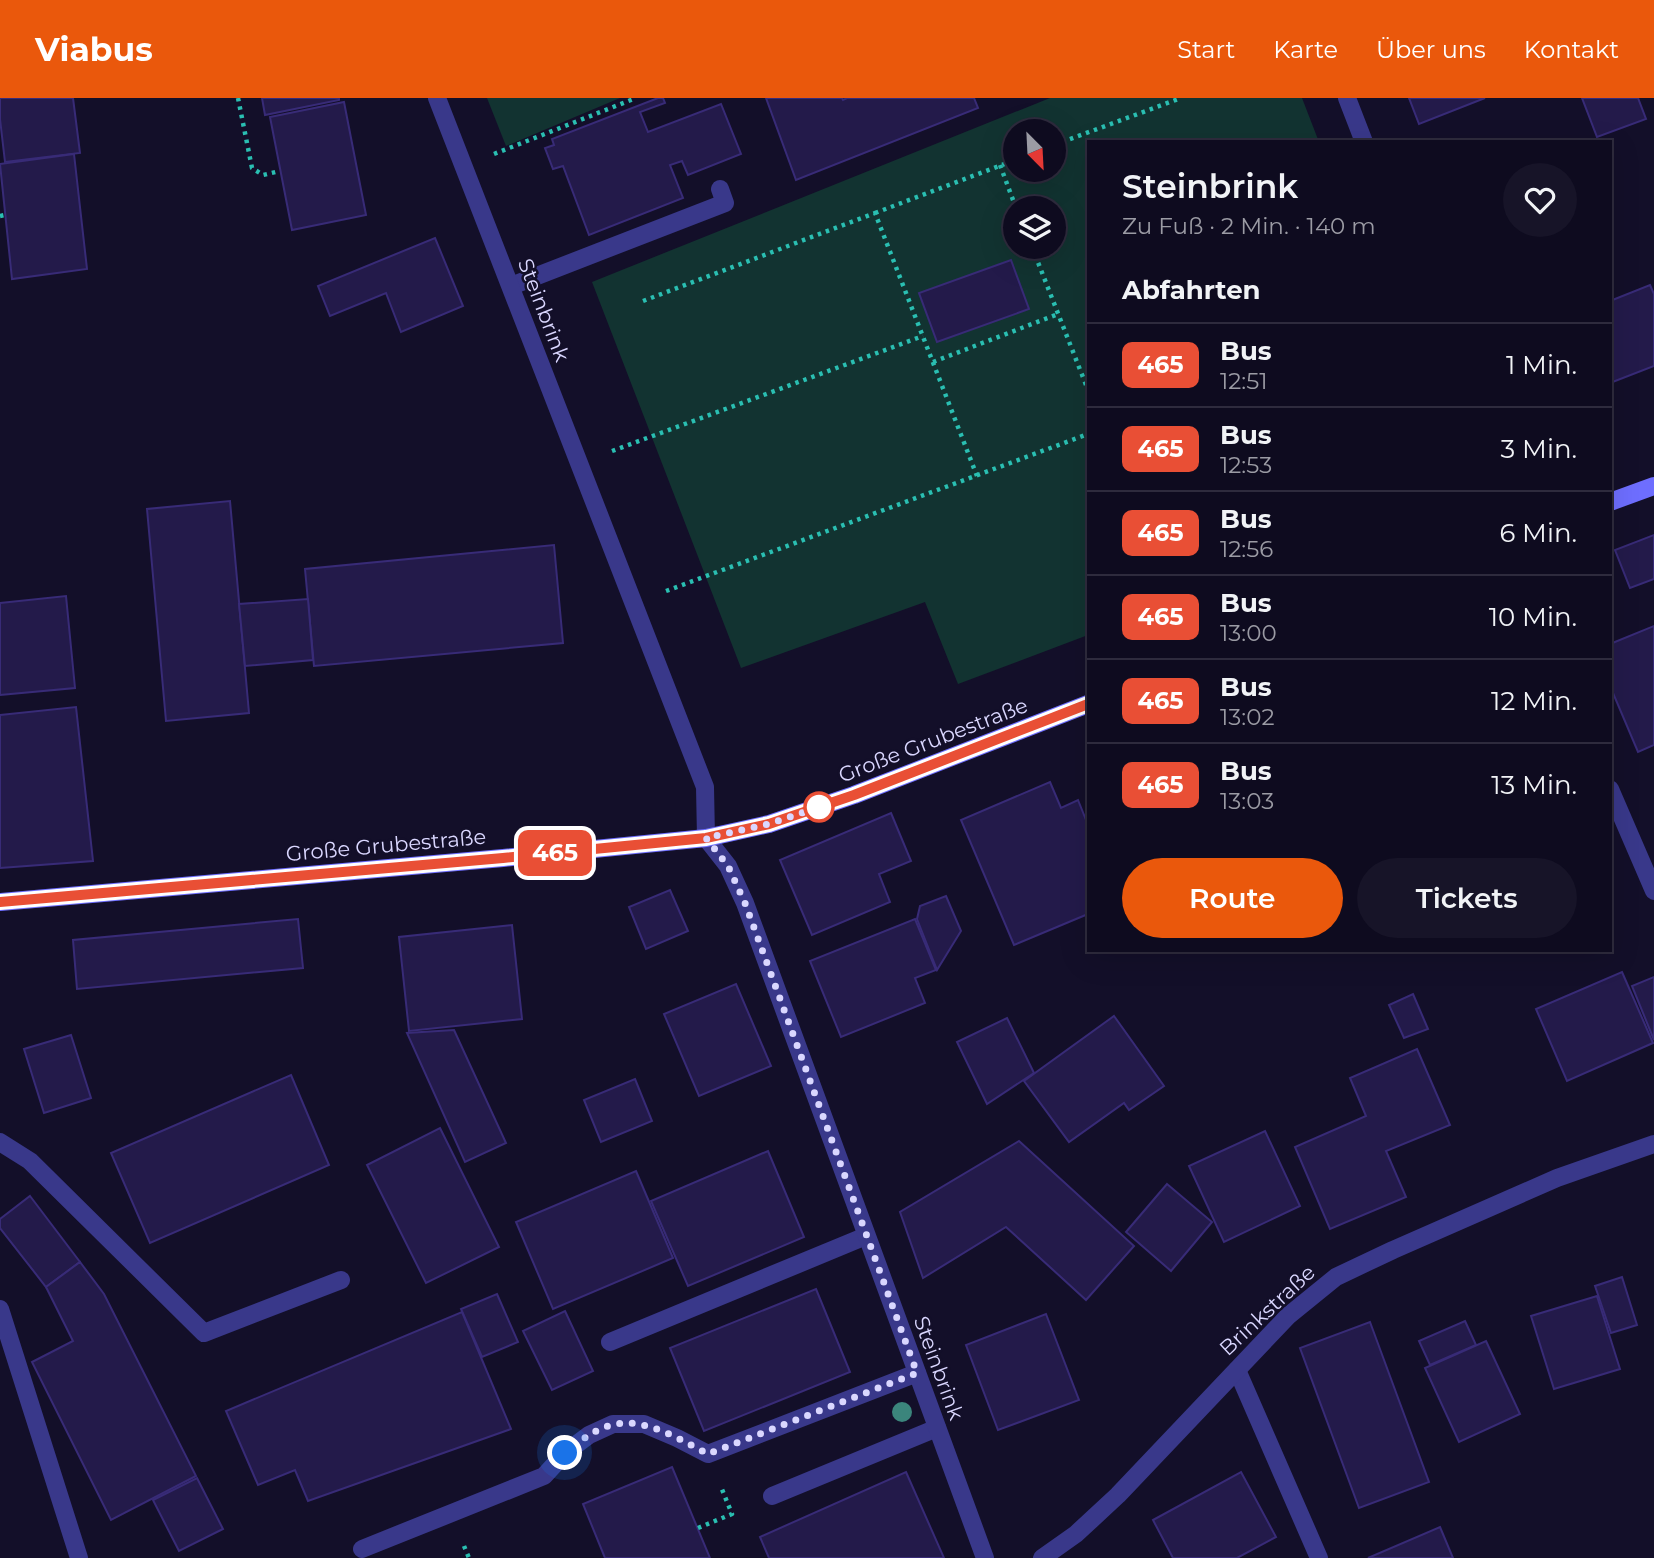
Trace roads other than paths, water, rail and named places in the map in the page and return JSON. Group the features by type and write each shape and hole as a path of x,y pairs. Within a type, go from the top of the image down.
{"street":[{"name":"Steinbrink","path":"437,98 705,787 706,838 728,866 745,903 985,1558"},
{"path":"1347,98 1363,140"},
{"path":"511,286 725,203 720,189"},
{"path":"1612,501 1654,486"},
{"name":"Große Grubestraße","path":"0,902 706,838 769,824 854,795 1087,704"},
{"path":"1612,794 1654,891"},
{"path":"0,1142 30,1161 204,1333 341,1280"},
{"name":"Brinkstraße","path":"1042,1558 1076,1534 1118,1496 1288,1315 1336,1277 1557,1178 1654,1144"},
{"path":"610,1342 866,1236"},
{"path":"0,1309 79,1558"},
{"path":"1237,1370 1319,1558"},
{"path":"362,1549 544,1476 565,1453 589,1435 613,1424 644,1424 708,1454 917,1373"},
{"path":"772,1496 937,1428"}]}
